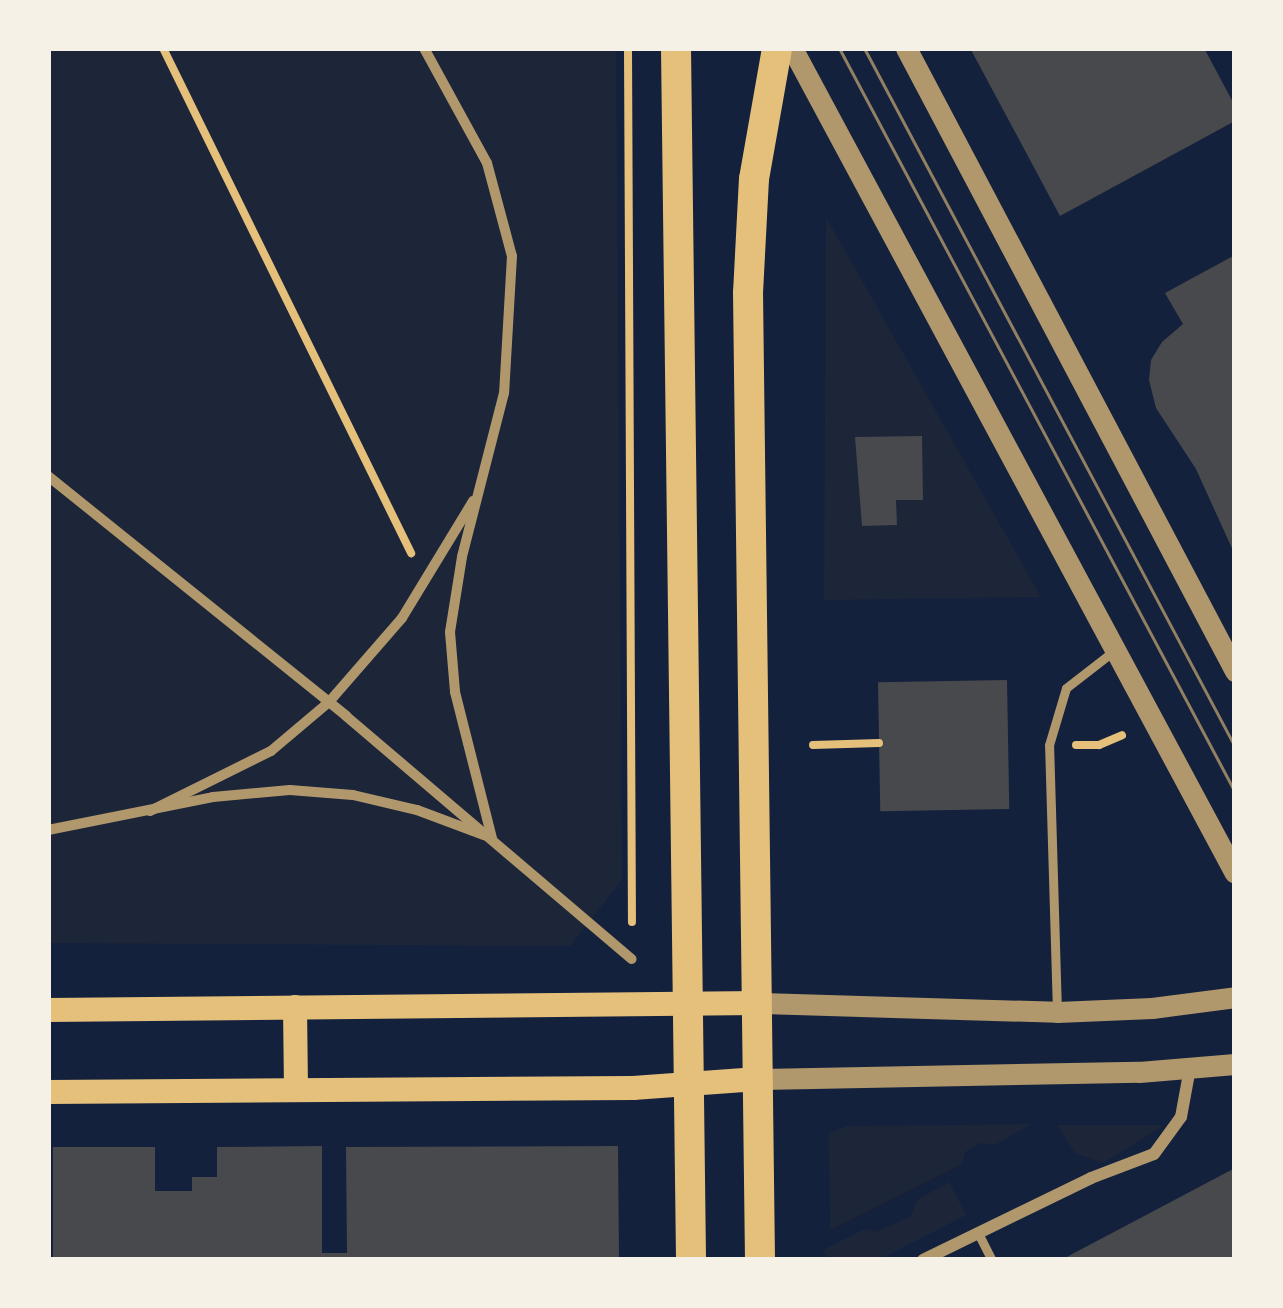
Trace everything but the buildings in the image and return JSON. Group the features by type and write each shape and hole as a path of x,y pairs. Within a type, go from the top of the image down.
{"main road":[{"path":"676,48 691,1260"},
{"path":"760,1260 748,272 754,178 777,48"},
{"path":"48,1010 759,1003"},
{"path":"295,1006 296,1089"},
{"path":"48,1092 688,1084 758,1078"}],"street":[{"path":"424,48 487,163 512,256 504,393 462,557 450,632 455,692 492,838"},
{"path":"792,48 1235,873"},
{"path":"906,48 1235,671"},
{"path":"48,476 329,702 632,959"},
{"path":"151,812 271,751 329,702 402,618 484,482"},
{"path":"48,830 213,797 311,791 417,810 492,838"},
{"path":"759,1003 1057,1012 1152,1008 1235,997"},
{"path":"758,1078 1235,1064"},
{"path":"923,1260 1164,1146 1181,1117 1190,1068"}],"lane":[{"path":"1057,1012 1049,745 1066,688 1115,650"},
{"path":"978,1234 992,1260"}],"path":[{"path":"164,48 425,583"},
{"path":"628,48 632,959"},
{"path":"813,745 879,743"}],"shaded area":[{"path":"48,48 616,48 622,880 570,946 48,943"},
{"path":"826,217 1041,597 824,600"},
{"path":"1032,1124 994,1145 980,1143 965,1152 962,1164 830,1230 829,1133 847,1126"},
{"path":"1057,1125 1164,1125 1103,1163 1075,1153"},
{"path":"949,1182 966,1215 879,1260 828,1260 823,1250 865,1229 876,1232 911,1216 917,1200"}],"tram line":[{"path":"839,48 1235,792"},
{"path":"864,48 1235,747"}]}
